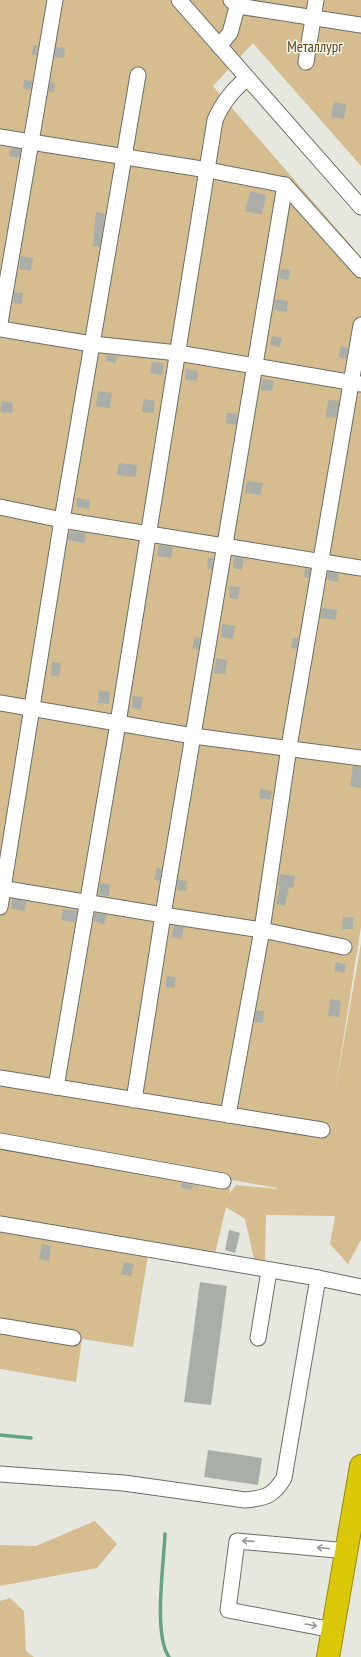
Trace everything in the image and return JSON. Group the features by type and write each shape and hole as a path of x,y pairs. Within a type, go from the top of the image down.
{"highway":[{"path":"328,1657 361,1466"}],"street":[{"path":"0,323 55,0"},
{"path":"179,0 361,207"},
{"path":"306,62 316,0"},
{"path":"219,46 230,33 236,2 313,18 361,25"},
{"path":"0,907 1,888 33,708 62,520 138,75"},
{"path":"56,1087 118,723 215,120 222,104 247,78"},
{"path":"0,137 208,170 285,185 361,270"},
{"path":"134,1100 163,915 256,367 285,185"},
{"path":"228,1115 262,930 289,747 320,561 356,383 361,325"},
{"path":"0,329 92,344 178,353 356,383"},
{"path":"0,507 62,520 361,568"},
{"path":"0,703 193,736 289,747 361,758"},
{"path":"1,888 262,930 344,947"},
{"path":"0,1078 322,1130"},
{"path":"0,1141 223,1181"},
{"path":"0,1224 269,1271 318,1278 361,1287"},
{"path":"258,1338 269,1271"},
{"path":"0,1474 124,1483 245,1500 268,1496 277,1490 284,1478 318,1278"},
{"path":"0,1326 73,1338"},
{"path":"333,1630 228,1610 237,1541 347,1551"}],"green space":[{"name":"Металлург","path":"0,0 361,0 361,166 253,43 213,86 361,257 361,927 335,1092 361,943 361,1240 348,1264 330,1244 335,1216 266,1215 265,1260 254,1259 245,1219 226,1207 215,1254 150,1243 133,1347 82,1339 76,1382 0,1369","holes":["232,1180 277,1188 236,1185 229,1194"]},
{"path":"95,1521 117,1544 97,1568 0,1586 0,1545 36,1546"},
{"path":"10,1598 24,1611 26,1651 34,1657 0,1657 0,1601"}],"building":[{"path":"33,45 38,45 36,55 32,55"},
{"path":"56,47 65,48 64,58 54,57"},
{"path":"24,80 32,81 31,90 23,89"},
{"path":"50,82 55,83 54,92 49,92"},
{"path":"334,102 346,104 344,119 331,117"},
{"path":"11,148 21,149 19,158 9,156"},
{"path":"250,191 266,195 262,215 245,211"},
{"path":"96,212 105,214 100,247 93,246"},
{"path":"21,256 33,258 31,271 19,269"},
{"path":"281,269 290,270 288,280 279,278"},
{"path":"14,292 23,293 22,304 13,303"},
{"path":"275,299 288,301 287,312 274,310"},
{"path":"272,336 282,338 280,347 270,345"},
{"path":"341,346 348,348 346,359 338,357"},
{"path":"107,355 117,356 116,363 106,361"},
{"path":"152,362 164,363 162,375 150,373"},
{"path":"186,369 198,371 197,381 185,379"},
{"path":"262,379 274,381 272,391 261,390"},
{"path":"98,391 112,393 110,408 96,406"},
{"path":"144,399 155,401 153,413 142,412"},
{"path":"328,400 339,401 336,418 326,417"},
{"path":"2,401 13,403 12,413 0,412"},
{"path":"227,413 238,414 236,425 225,423"},
{"path":"119,463 137,465 136,477 117,475"},
{"path":"247,481 263,483 261,495 245,493"},
{"path":"77,498 90,500 89,509 76,507"},
{"path":"69,531 86,533 85,543 68,540"},
{"path":"159,545 173,547 171,558 157,556"},
{"path":"234,557 244,558 242,570 233,568"},
{"path":"208,558 213,558 212,570 207,569"},
{"path":"305,568 310,569 309,578 304,577"},
{"path":"328,572 339,574 338,582 327,580"},
{"path":"230,586 240,587 238,599 229,598"},
{"path":"322,608 337,610 336,620 320,618"},
{"path":"222,624 235,626 233,639 221,637"},
{"path":"195,637 200,638 198,649 192,648"},
{"path":"293,638 298,638 297,649 291,648"},
{"path":"216,658 227,660 225,674 214,673"},
{"path":"52,662 61,663 59,677 51,675"},
{"path":"99,690 110,692 109,704 98,703"},
{"path":"133,696 143,697 141,710 132,708"},
{"path":"353,766 361,767 361,788 350,786"},
{"path":"260,789 272,791 271,800 259,798"},
{"path":"157,868 162,869 160,881 154,880"},
{"path":"280,874 295,876 293,888 289,887 285,906 276,904 280,886 278,886"},
{"path":"178,880 187,881 186,891 177,890"},
{"path":"100,883 110,884 109,896 99,895"},
{"path":"12,899 26,901 25,911 11,909"},
{"path":"63,909 77,911 75,922 61,920"},
{"path":"95,913 107,915 104,924 93,921"},
{"path":"343,917 353,918 353,929 342,929"},
{"path":"174,926 184,927 182,939 171,937"},
{"path":"336,962 346,964 344,973 334,971"},
{"path":"167,976 176,977 174,988 165,987"},
{"path":"330,999 341,1001 339,1017 328,1016"},
{"path":"256,1010 264,1011 263,1023 254,1022"},
{"path":"182,1183 193,1185 192,1190 181,1188"},
{"path":"229,1230 240,1233 235,1253 225,1250"},
{"path":"42,1244 51,1246 49,1261 39,1259"},
{"path":"124,1262 134,1264 131,1276 121,1274"},
{"path":"200,1282 227,1286 211,1405 184,1402"},
{"path":"208,1450 262,1458 258,1485 204,1477"}],"waterway":[{"path":"0,1435 31,1438"},
{"path":"165,1534 160,1616 164,1646 169,1657"}]}
